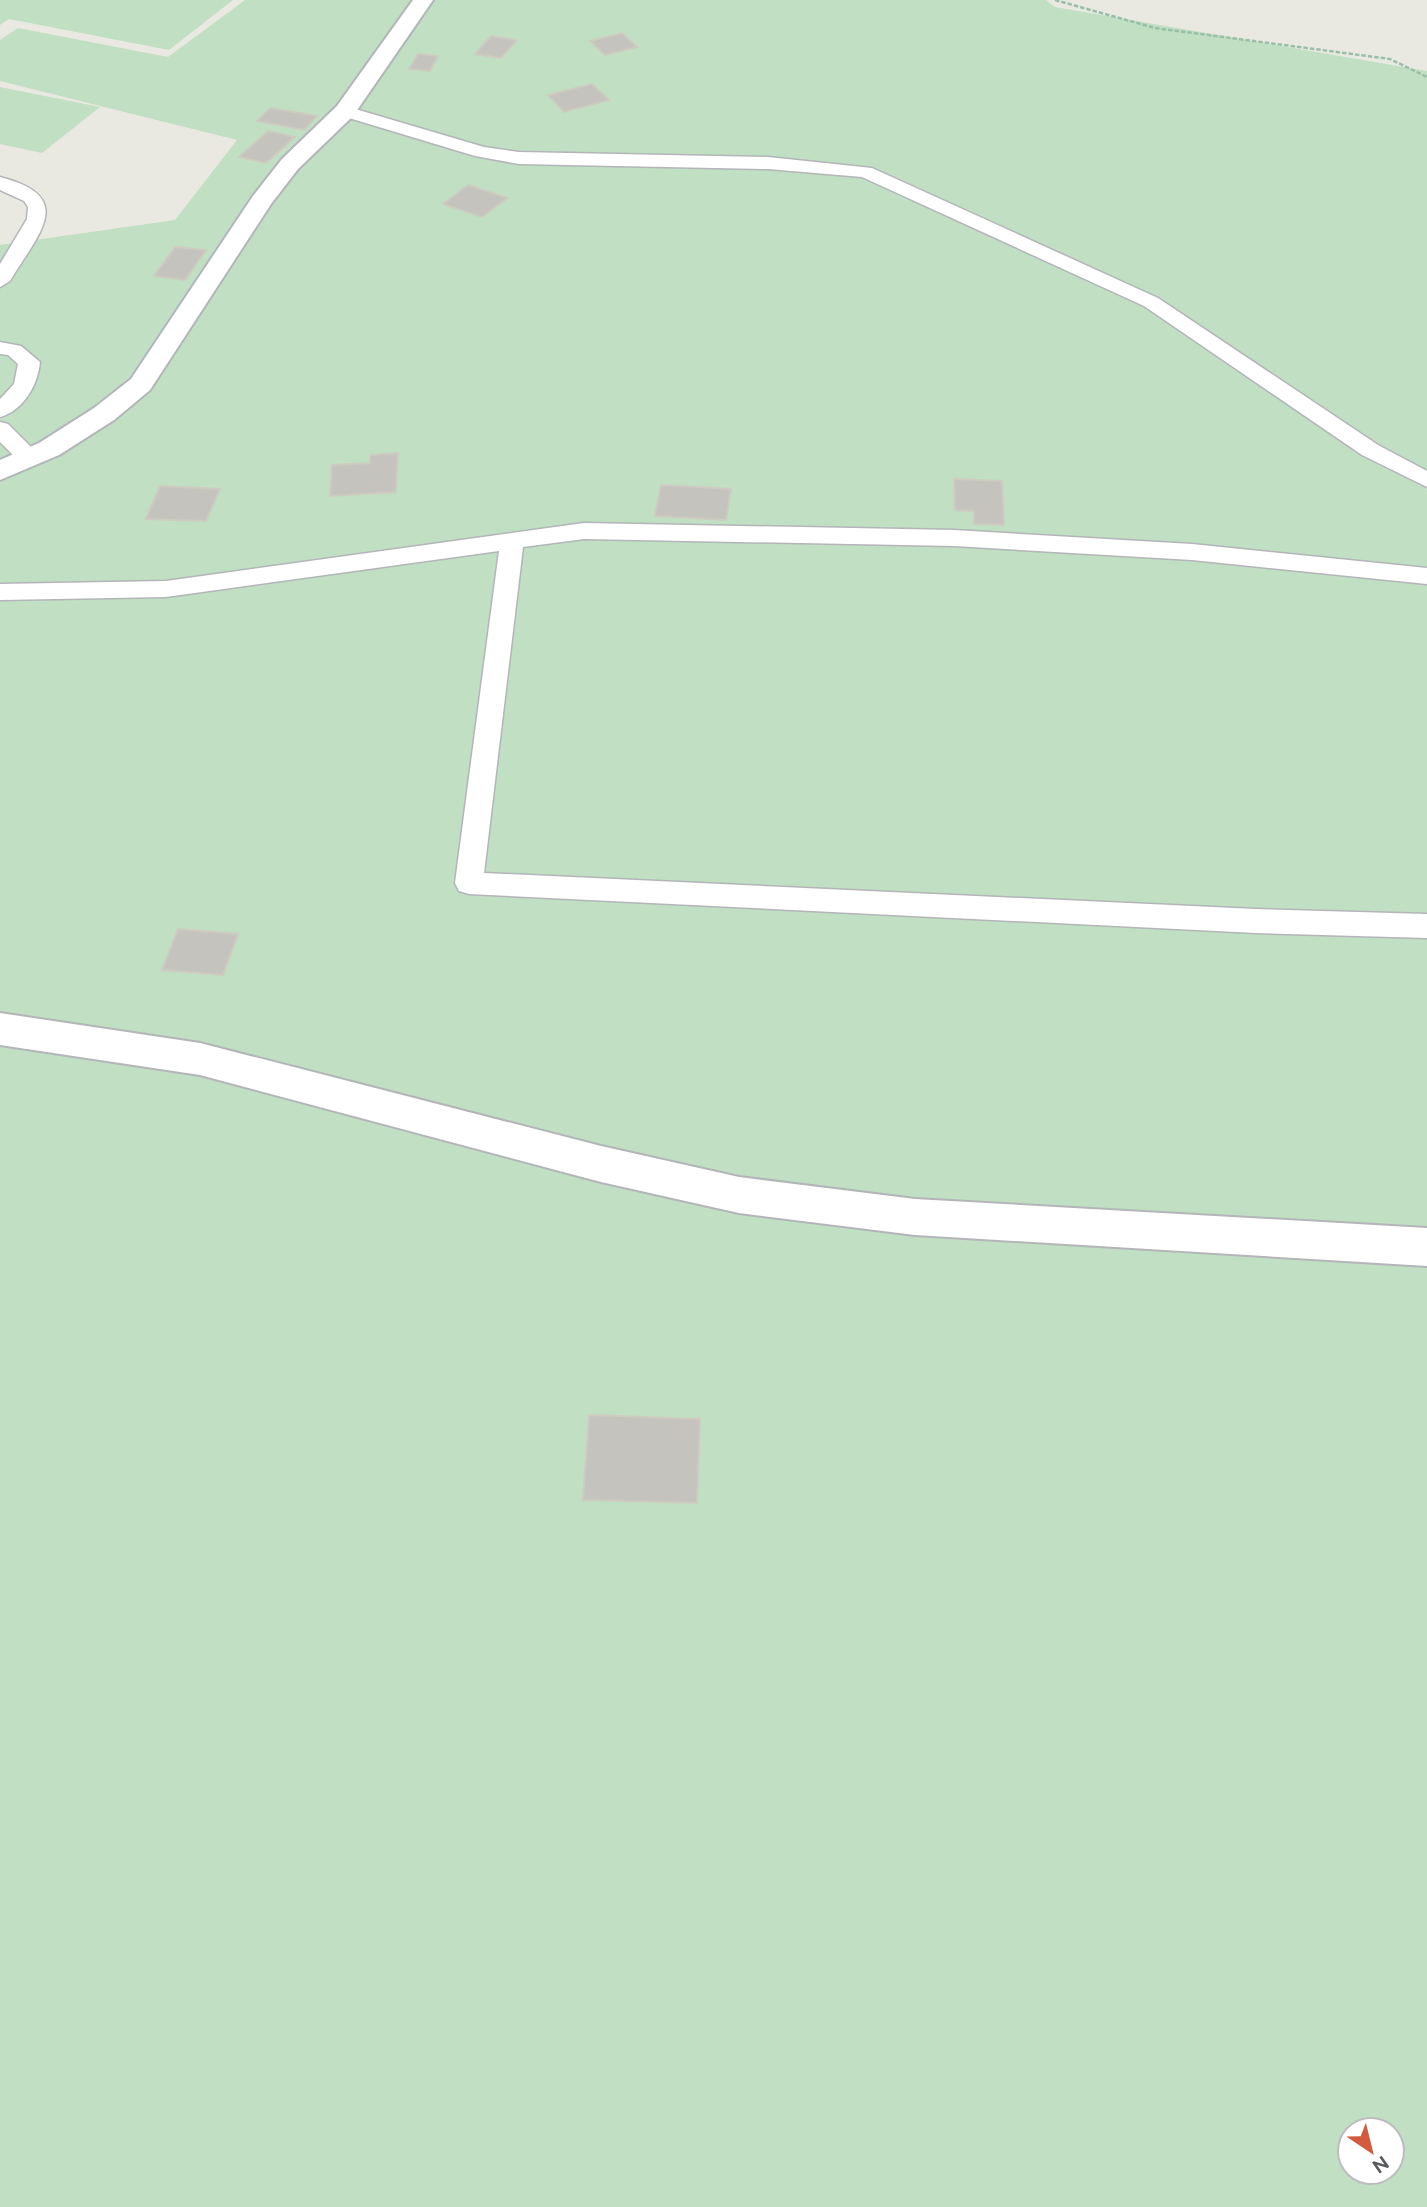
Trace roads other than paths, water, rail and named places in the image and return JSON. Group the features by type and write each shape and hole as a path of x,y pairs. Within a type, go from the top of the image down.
{"street":[{"path":"0,471 29,458 104,414 141,384 261,201 290,164 345,111 423,0"},
{"path":"0,1029 200,1059 601,1164 739,1195 915,1217 1427,1247"}],"lane":[{"path":"345,111 482,152 519,158 768,163 865,172 890,181 1151,302 1370,450 1427,480"},
{"path":"0,183 31,197 38,206 37,219 0,281"},
{"path":"0,348 14,350 29,362 29,378 16,397 0,410"},
{"path":"0,429 29,458"},
{"path":"0,593 166,589 584,531 954,538 1192,552 1427,576"},
{"path":"512,542 469,883 1256,921 1427,926"}]}
